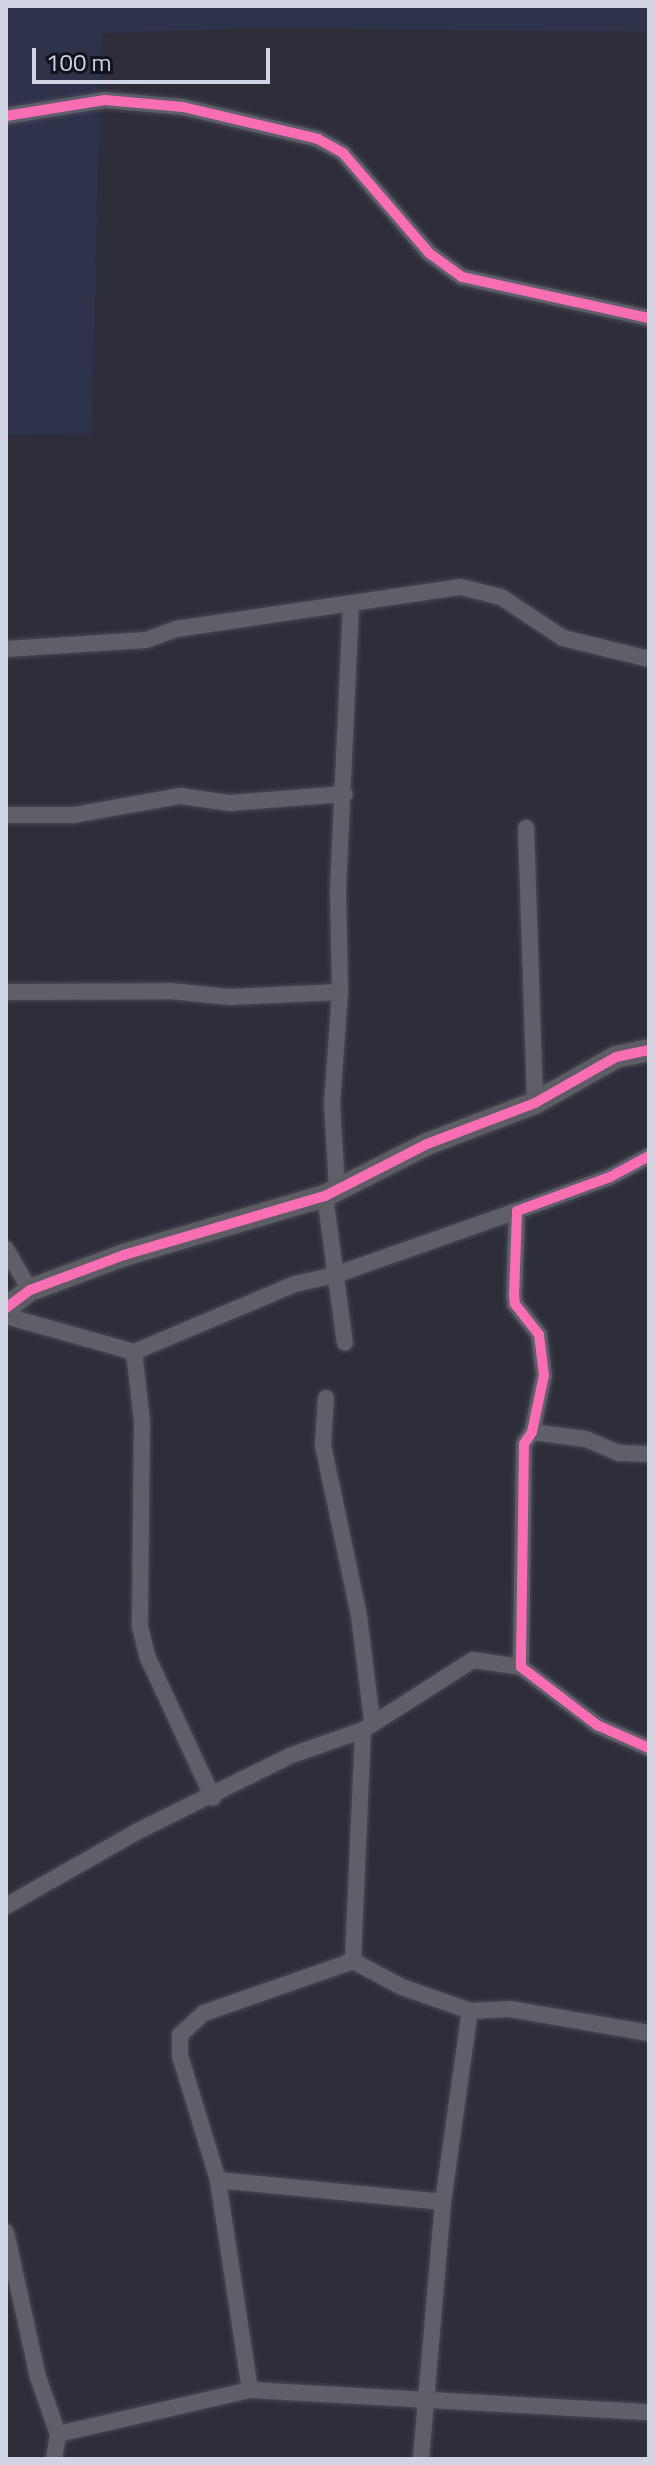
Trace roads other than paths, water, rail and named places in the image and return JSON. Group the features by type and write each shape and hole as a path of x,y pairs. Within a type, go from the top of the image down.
{"street":[{"path":"6,116 105,100 183,107 318,139 343,153 429,253 462,277 649,318"},
{"path":"6,649 146,640 207,624 478,587 563,638 649,659"},
{"path":"345,1343 335,1275 331,1192 332,1104 340,992 338,890 345,794 351,606"},
{"path":"6,815 74,815 180,796 229,803 345,794"},
{"path":"526,828 535,1103"},
{"path":"6,992 170,991 230,997 340,992"},
{"path":"6,1308 30,1290 124,1255 331,1192 427,1144 535,1103 616,1057 649,1050"},
{"path":"6,1316 134,1352 295,1284 335,1275 517,1211 610,1177 649,1156"},
{"path":"517,1211 515,1304 539,1335 544,1375 532,1432 524,1444 521,1667"},
{"path":"6,1249 30,1290"},
{"path":"134,1352 142,1421 140,1627 148,1658 213,1798"},
{"path":"326,1398 323,1445 359,1616 368,1725 353,1961"},
{"path":"532,1432 586,1439 619,1453 649,1454"},
{"path":"6,1906 136,1832 213,1798 292,1755 368,1725 473,1660 521,1667 597,1725 649,1748"},
{"path":"250,2390 218,2180 180,2056 180,2035 204,2013 353,1961 402,1987 470,2011 510,2009 649,2033"},
{"path":"421,2459 443,2202 470,2011"},
{"path":"218,2180 443,2202"},
{"path":"6,2232 41,2390 58,2434 54,2459"},
{"path":"58,2434 250,2390 425,2404 649,2412"}]}
